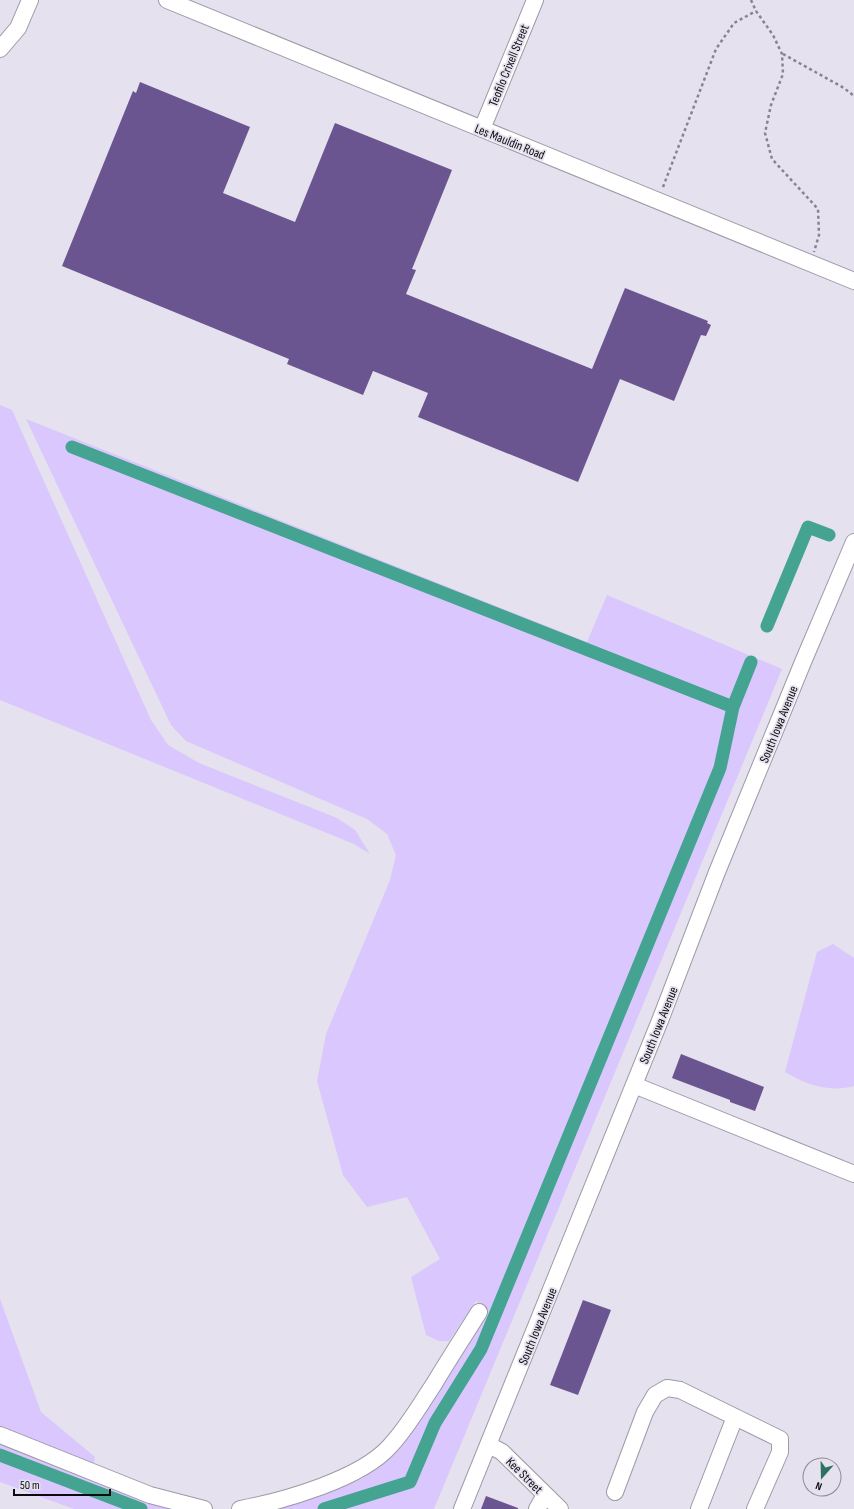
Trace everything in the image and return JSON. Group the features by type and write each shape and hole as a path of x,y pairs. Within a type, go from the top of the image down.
{"street":[{"path":"0,49 18,28 30,0"},
{"name":"Les Mauldin Road","path":"167,0 854,281"},
{"name":"Teofilo Crixell Street","path":"482,129 535,0"},
{"name":"South Iowa Avenue","path":"462,1509 634,1085 717,872 854,542"},
{"path":"634,1085 854,1174"},
{"path":"240,1509 285,1498 353,1473 373,1461 390,1447 415,1414 479,1312"},
{"path":"615,1492 645,1412 656,1395 667,1388 680,1390 780,1439 780,1452 755,1509"},
{"path":"699,1509 735,1417"},
{"path":"0,1436 150,1495 204,1509"},
{"name":"Kee Street","path":"488,1445 502,1452 560,1509"},
{"path":"537,1509 545,1495"}],"path":[{"path":"751,0 756,11 772,34 782,54 782,74 771,105 765,133 772,159 818,209 819,235 811,264"},
{"path":"657,201 716,49 734,23 756,11"},
{"path":"782,54 844,88 854,96"}],"shaded area":[{"path":"0,405 12,410 151,720 168,745 199,763 337,818 355,830 370,854 354,844 0,700"},
{"path":"26,419 587,642 607,595 782,669 434,1509 275,1509 362,1479 381,1463 487,1308 476,1301 449,1341 439,1341 426,1335 411,1277 440,1259 407,1197 367,1207 343,1175 317,1081 326,1034 390,880 396,855 387,834 367,819 186,741 171,725"},
{"path":"833,944 854,958 854,1086 845,1088 827,1088 809,1084 785,1072 817,952"},
{"path":"0,1299 41,1412 95,1457 93,1468 0,1430"},
{"path":"0,1436 186,1509 74,1509 0,1482"}],"building":[{"path":"140,82 250,127 223,193 295,222 335,123 452,170 412,269 416,270 406,294 592,369 625,288 708,321 707,323 711,325 706,336 701,335 674,401 620,379 578,482 418,417 428,393 373,371 363,395 287,364 289,359 62,266 133,91 136,93"},
{"path":"681,1054 764,1087 755,1111 672,1078"},
{"path":"583,1300 611,1310 578,1395 550,1385"},
{"path":"486,1496 518,1508 518,1509 481,1509"}],"waterway":[{"path":"72,447 733,707"},
{"path":"767,626 808,527 829,535"},
{"path":"324,1509 410,1482 435,1423 481,1349 720,768 733,707 751,662"},
{"path":"0,1455 141,1509"}]}
